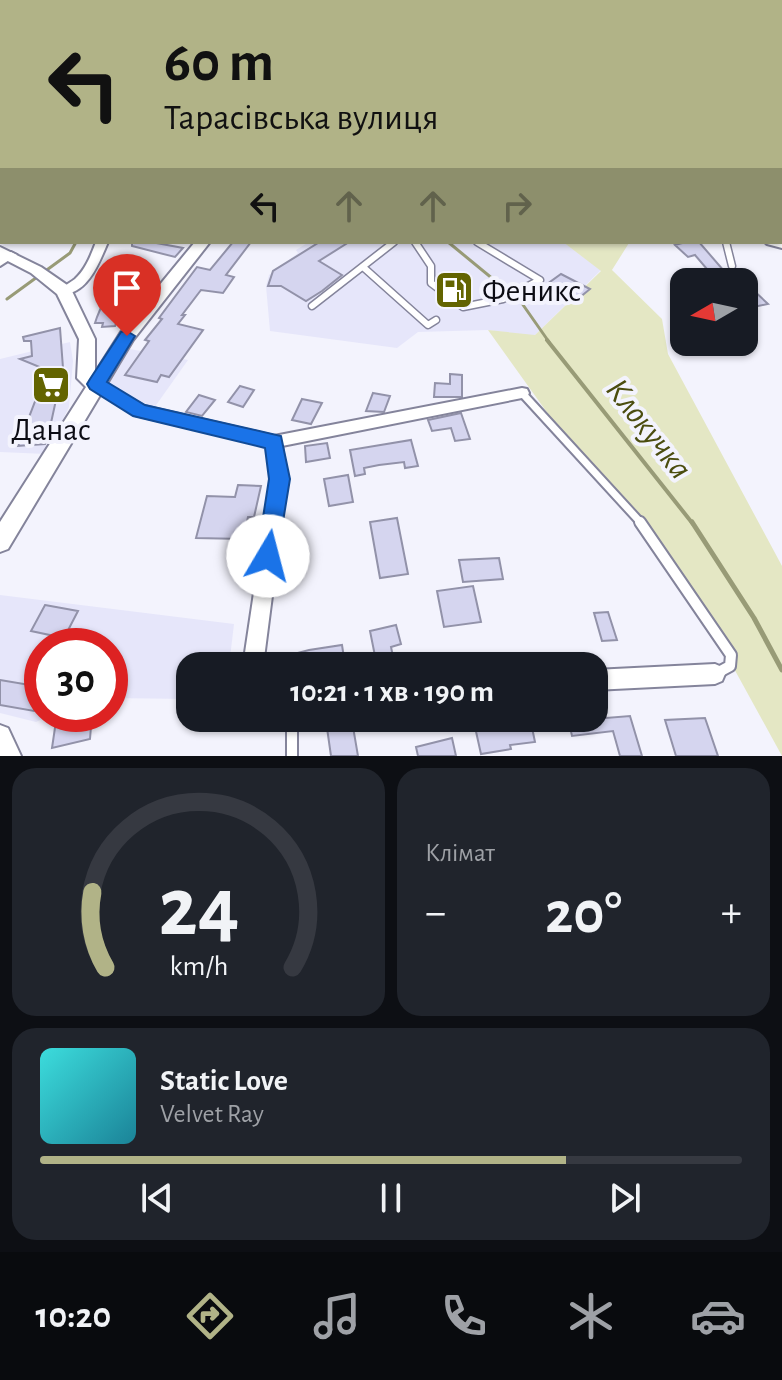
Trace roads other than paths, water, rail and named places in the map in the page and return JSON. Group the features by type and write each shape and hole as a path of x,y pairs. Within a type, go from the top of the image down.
{"street":[{"path":"58,285 82,283 101,244"},
{"path":"0,542 127,336 201,244"},
{"path":"4,256 36,270 58,285 87,339 86,378 140,411 274,442 522,393"},
{"path":"255,652 279,479 274,442"},
{"path":"608,679 715,674"},
{"path":"0,736 10,756"}],"lane":[{"path":"312,306 392,244"},
{"path":"417,244 431,263 434,276 431,283 463,307 500,302 525,291 540,280 480,244"},
{"path":"726,244 732,266"},
{"path":"363,267 428,325 436,320"},
{"path":"522,393 639,520 731,655 730,666 715,674"},
{"path":"292,756 294,732"}],"waterway":[{"path":"7,299 70,253 75,244"},
{"name":"Клокучка","path":"450,244 521,302 549,342"},
{"name":"Клокучка","path":"547,340 693,524"},
{"name":"Клокучка","path":"692,522 754,618 782,670"}],"place":[{"name":"Феникс","path":"454,290"},
{"name":"Данас","path":"51,385"}]}
